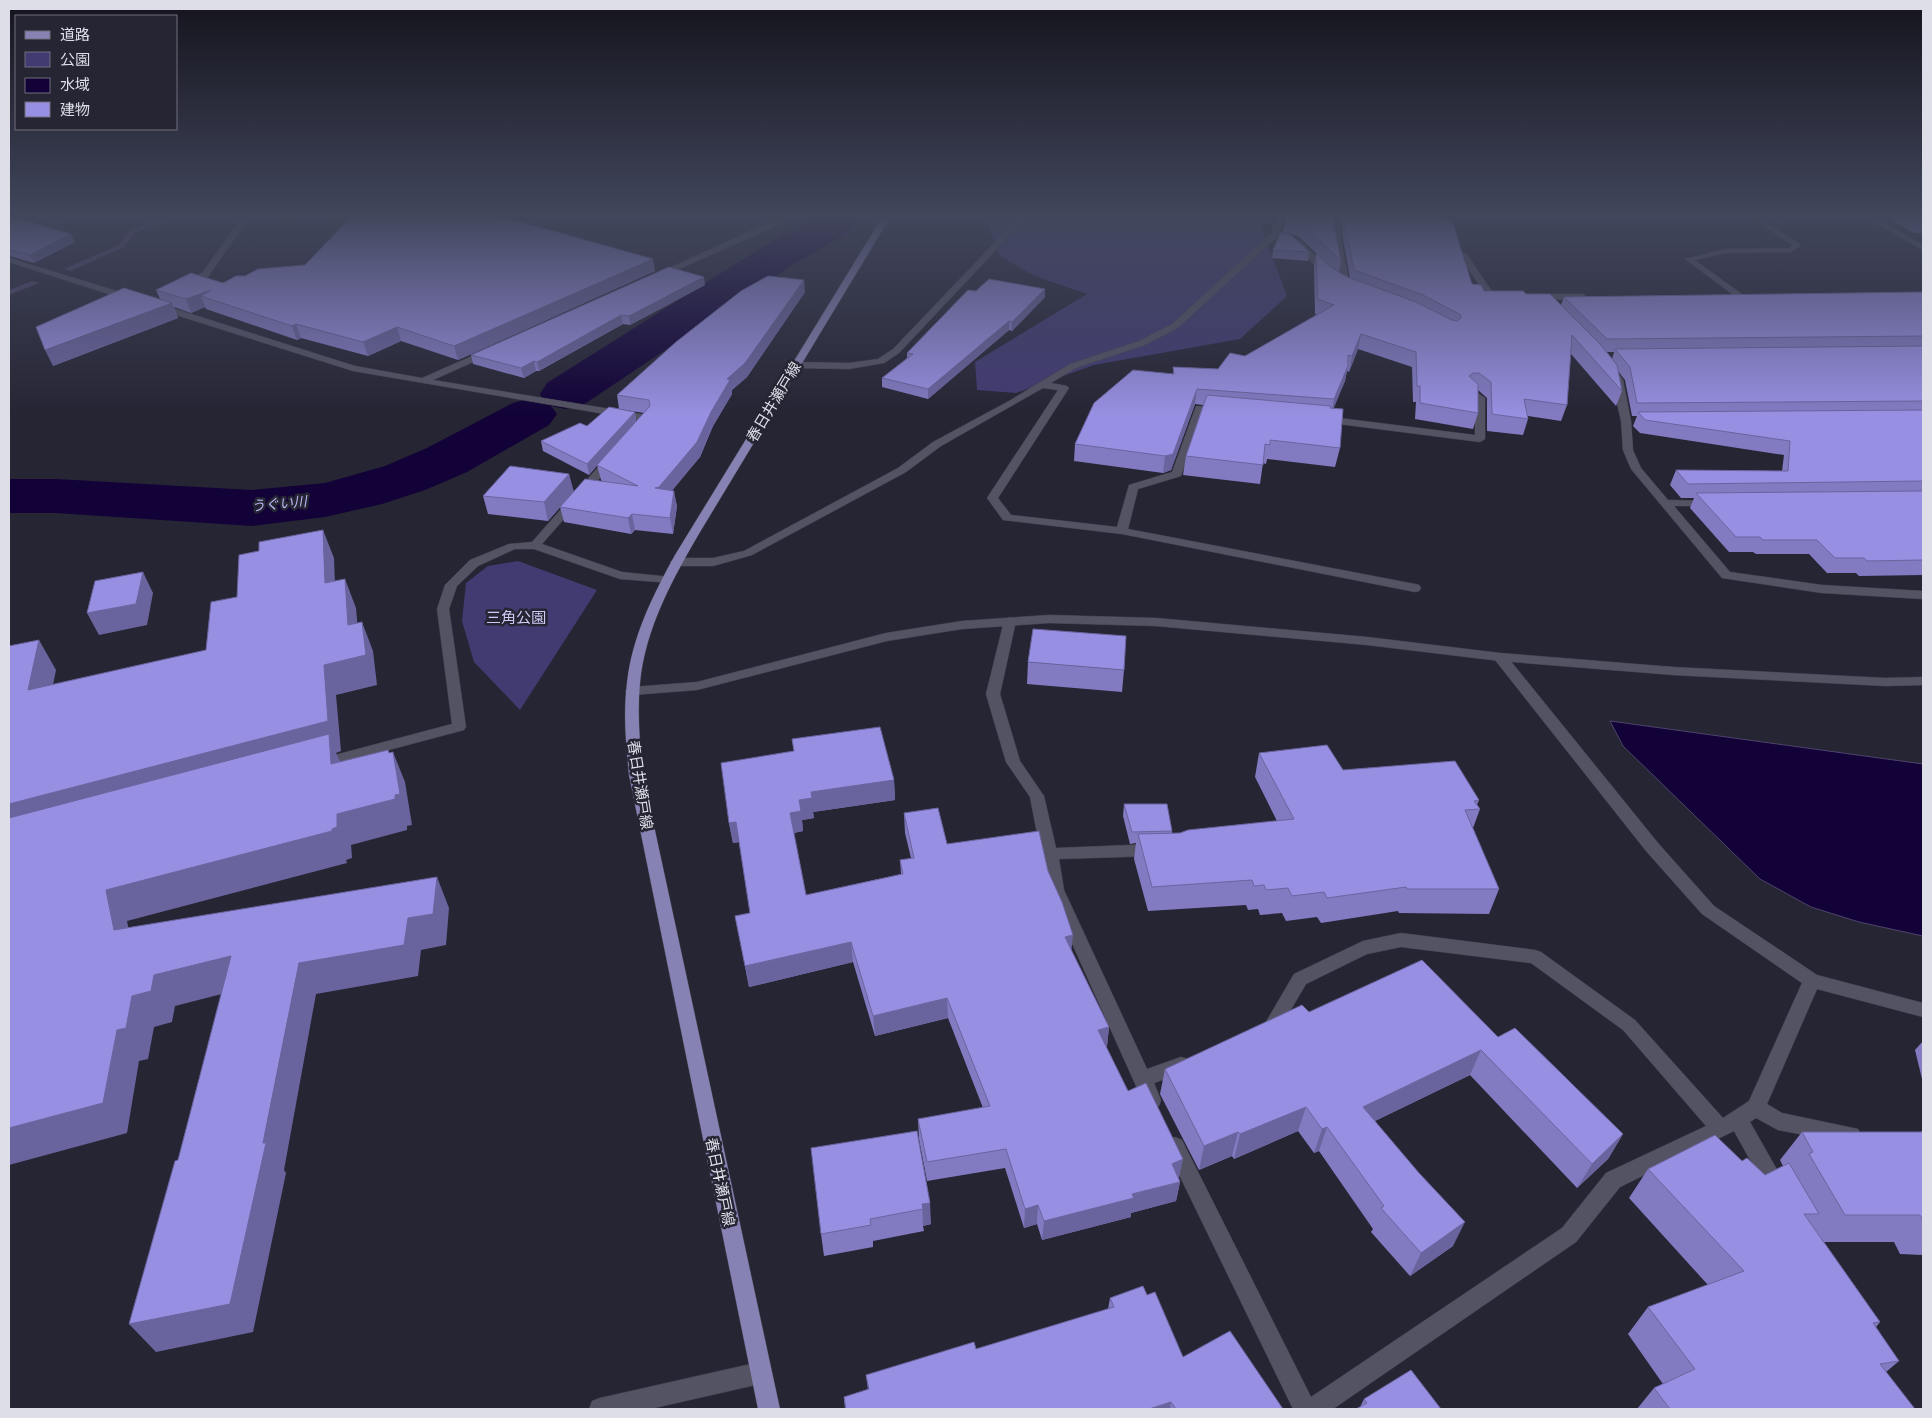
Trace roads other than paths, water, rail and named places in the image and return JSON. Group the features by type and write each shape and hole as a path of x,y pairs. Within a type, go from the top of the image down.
{"main road":[{"name":"春日井瀬戸線","path":"769,1409 636,775 632,728 632,691 645,631 676,562 847,282"}],"street":[{"path":"80,282 140,301"},
{"path":"181,288 192,282"},
{"path":"796,365 849,366 881,360 896,351 961,282"},
{"path":"676,562 716,563 748,553 902,470 936,444 1073,366 1142,343 1175,326 1223,282"},
{"path":"1340,282 1350,288 1348,282"},
{"path":"1481,282 1491,296 1508,296"},
{"path":"1720,282 1740,297"},
{"path":"1525,297 1592,297"},
{"path":"1542,297 1555,310"},
{"path":"1720,297 1750,297"},
{"path":"158,300 150,304 353,368 423,382 648,418 634,433"},
{"path":"423,382 494,349"},
{"path":"1606,365 1618,380 1631,421 1628,450 1636,469 1726,575 1822,589 1923,595"},
{"path":"1042,385 1064,388 992,498 1007,518 1122,532 1415,588"},
{"path":"1315,419 1480,439 1480,398 1472,392"},
{"path":"1122,532 1133,486 1177,474 1199,408 1228,411"},
{"path":"535,545 614,455"},
{"path":"1666,503 1726,502"},
{"path":"306,768 459,726 443,609 451,585 474,563 514,546 535,545 620,576 667,580"},
{"path":"632,691 696,686 886,638 962,625 1049,619 1156,622 1367,641 1500,657 1673,671 1885,682 1923,681"},
{"path":"1010,622 993,694 1013,762 1037,796 1056,890 1159,1115"},
{"path":"1500,657 1652,847 1708,910 1812,981 1923,1010"},
{"path":"1050,854 1167,850"},
{"path":"1250,1039 1268,1032 1300,979 1364,948 1401,940 1535,957 1629,1025 1729,1124 1786,1205"},
{"path":"1313,1409 1569,1235 1613,1180 1729,1124 1756,1107 1812,981"},
{"path":"1142,1079 1196,1059"},
{"path":"1756,1107 1778,1120 1865,1138"},
{"path":"1168,1133 1306,1409"},
{"path":"600,1409 760,1373"}],"water":[{"path":"1610,721 1923,764 1923,936 1859,922 1811,907 1760,879 1623,746"}],"waterway":[{"name":"うぐい川","path":"565,394 737,282"},
{"path":"9,293 35,283"},
{"name":"うぐい川","path":"9,496 56,496 252,508 325,500 362,492 405,478 447,460 531,414"}],"park label":[{"name":"三角公園","path":"516,618"}]}
